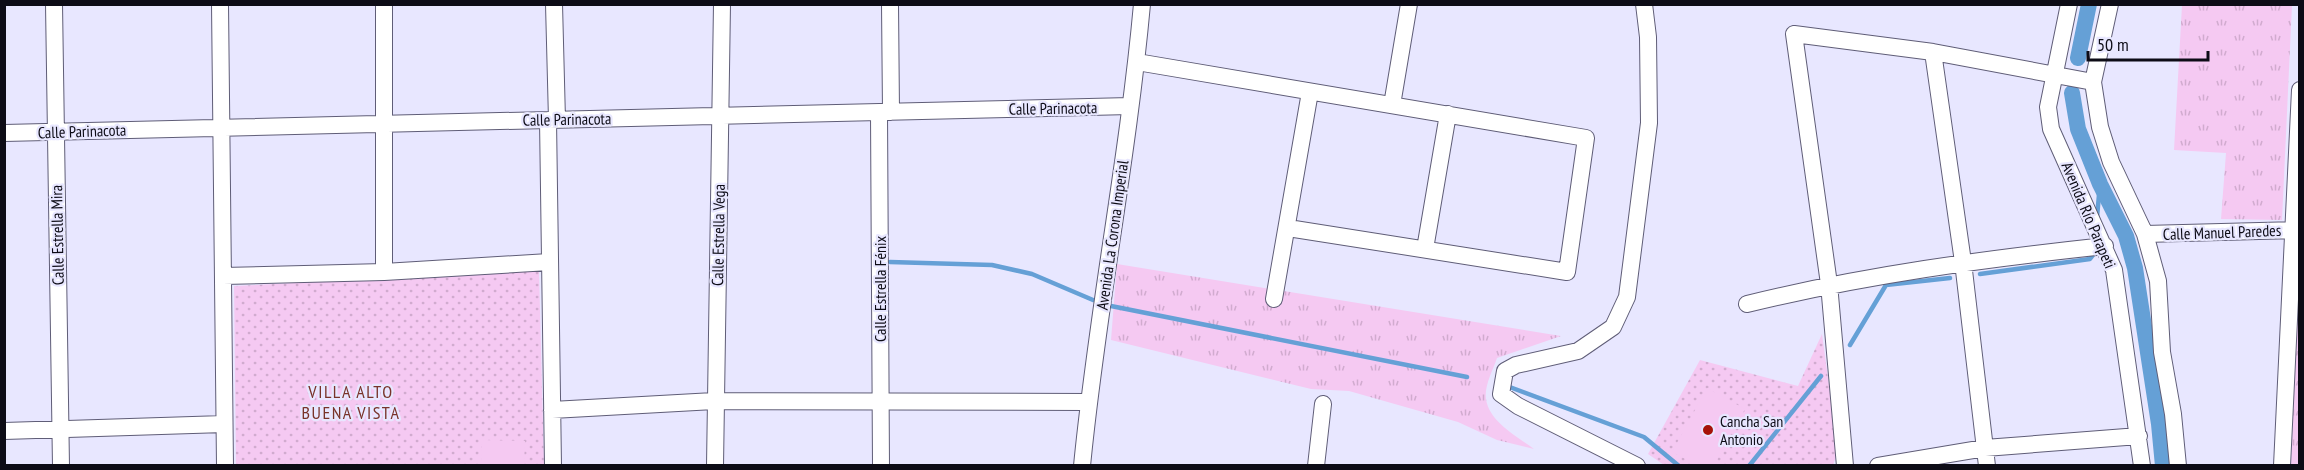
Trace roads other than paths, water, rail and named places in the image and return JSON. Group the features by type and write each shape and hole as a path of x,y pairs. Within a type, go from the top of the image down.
{"street":[{"name":"Calle Estrella Mira","path":"54,4 61,465"},
{"path":"220,4 225,465"},
{"path":"384,4 384,272"},
{"path":"553,465 549,262 554,4"},
{"name":"Calle Estrella Vega","path":"715,465 714,401 722,4"},
{"name":"Calle Estrella Fénix","path":"881,465 885,112 890,4"},
{"name":"Avenida La Corona Imperial","path":"1082,465 1088,402 1137,62 1142,4"},
{"path":"1392,105 1409,4"},
{"path":"1637,465 1518,406 1501,394 1505,371 1516,365 1578,351 1613,327 1627,297 1649,123 1648,37 1644,4"},
{"name":"Avenida Río Parapeti","path":"2068,4 2048,106 2051,129 2114,270 2142,465"},
{"path":"2110,4 2093,82 2100,127 2111,162 2145,234 2158,280 2162,352 2173,414 2178,465"},
{"path":"1845,465 1829,284 1794,34 1933,52 2093,82"},
{"path":"1933,52 1963,262 1987,465"},
{"path":"1137,62 1586,138 1567,272 1288,228"},
{"path":"2282,465 2296,230 2300,90"},
{"path":"1274,299 1310,92"},
{"name":"Calle Parinacota","path":"4,133 1130,106"},
{"path":"1425,249 1448,114"},
{"name":"Calle Manuel Paredes","path":"2145,234 2296,230"},
{"path":"1747,304 1829,284 1963,262 2105,246"},
{"path":"223,276 384,272 549,262"},
{"path":"552,410 714,401 1088,402"},
{"path":"1316,465 1323,404"},
{"path":"4,431 224,424"},
{"path":"1878,465 1985,448 2139,436"}],"waterway":[{"path":"2078,58 2089,4"},
{"path":"2072,93 2078,129 2100,184 2126,236 2135,268 2159,424 2163,466"},
{"path":"2097,217 2100,184"},
{"path":"1980,274 2090,259 2093,255"},
{"path":"890,262 992,265 1032,274 1093,300"},
{"path":"1850,345 1886,285 1950,278"},
{"path":"1111,306 1467,377"},
{"path":"1749,466 1821,376"},
{"path":"1507,386 1644,437 1679,466"}],"place":[{"name":"Cancha San Antonio","path":"1708,430"}],"district":[{"name":"VILLA ALTO BUENA VISTA","path":"351,401"}]}
